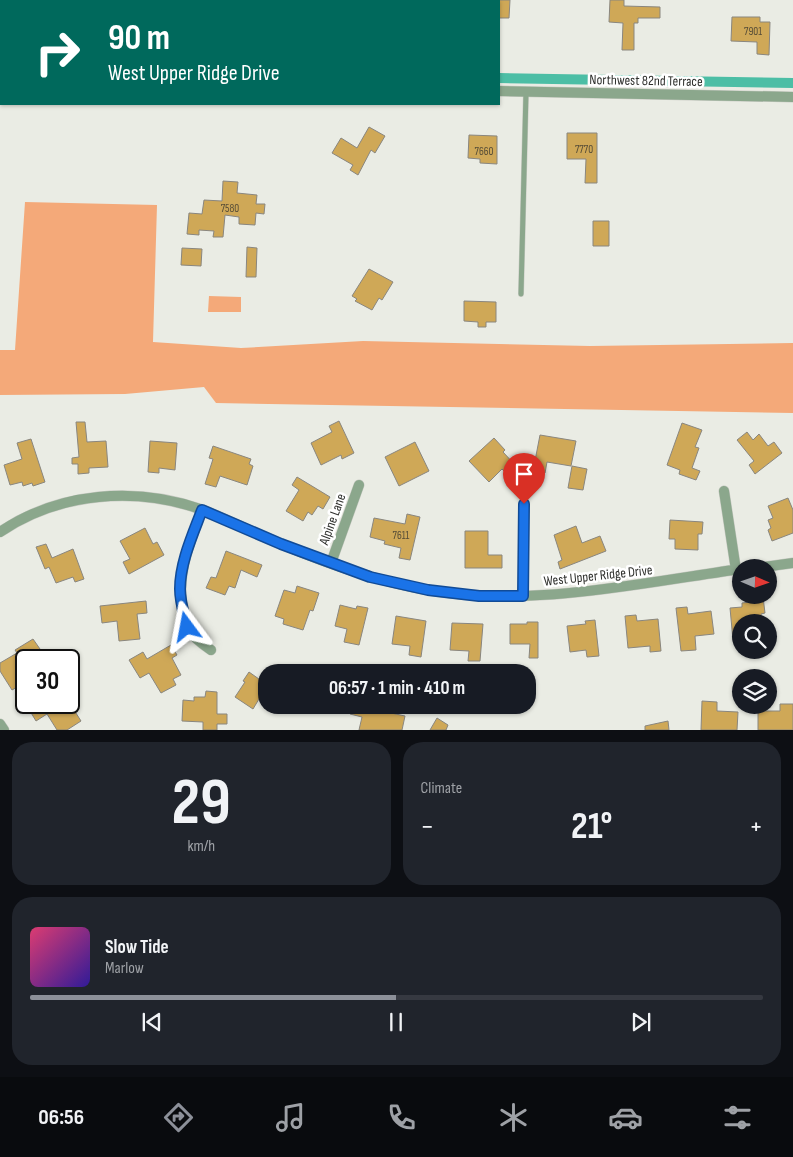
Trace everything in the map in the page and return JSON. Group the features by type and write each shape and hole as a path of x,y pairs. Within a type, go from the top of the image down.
{"street":[{"name":"Northwest 82nd Terrace","path":"500,91 793,97"},
{"name":"Alpine Lane","path":"331,563 359,485"},
{"path":"724,491 736,559"},
{"name":"West Upper Ridge Drive","path":"0,532 17,520 45,509 78,500 142,495 169,500 202,510 281,544 370,577 428,590 479,596 562,594 732,571"},
{"path":"523,596 524,504"},
{"path":"202,510 184,563 180,587 182,609 187,627 196,639 211,650"},
{"path":"778,565 793,563"},
{"path":"0,724 4,730"}],"lane":[{"path":"521,294 526,91"}],"shaded area":[{"path":"25,202 157,205 153,342 241,348 363,341 590,346 793,343 793,413 216,403 204,387 125,394 0,395 0,350 15,350"},
{"path":"209,296 241,297 241,312 208,312"}],"building":[{"path":"500,0 510,0 509,18 500,18"},
{"path":"610,0 624,0 624,6 660,7 660,18 638,18 638,23 634,23 634,50 622,50 623,23 609,22"},
{"path":"732,17 760,17 760,22 770,22 769,55 757,54 757,42 731,41"},
{"path":"369,127 385,136 375,153 371,150 358,175 350,170 353,165 332,153 341,138 357,148"},
{"path":"567,133 597,133 597,183 585,183 586,159 567,159"},
{"path":"469,135 497,136 497,164 480,163 480,159 468,158"},
{"path":"223,181 238,182 237,193 257,195 256,204 265,204 264,214 256,213 255,225 239,224 239,217 225,215 223,237 213,237 214,231 199,230 199,235 187,234 189,213 202,214 204,200 222,201"},
{"path":"593,221 609,221 609,246 593,246"},
{"path":"247,247 257,248 256,277 246,277"},
{"path":"182,248 202,249 201,266 181,265"},
{"path":"369,269 393,282 382,300 379,298 372,310 355,301 357,299 352,296"},
{"path":"464,301 496,302 496,322 486,322 486,327 478,327 478,322 464,321"},
{"path":"339,421 354,453 342,459 341,455 321,465 311,443 332,432 329,426"},
{"path":"76,422 85,422 87,442 106,441 108,467 89,468 89,473 78,474 78,464 72,464 72,458 79,457"},
{"path":"682,423 702,430 695,447 699,448 692,468 700,471 696,480 679,474 680,470 667,465"},
{"path":"747,432 753,440 759,434 768,446 774,442 782,453 755,474 749,465 754,461 737,440"},
{"path":"540,435 576,441 571,466 547,462 545,473 533,471"},
{"path":"494,438 505,450 503,452 516,466 507,474 502,469 489,482 469,461"},
{"path":"31,439 45,482 33,486 32,483 23,486 22,482 10,485 4,465 22,459 17,443"},
{"path":"150,441 177,443 175,470 159,468 159,473 148,472"},
{"path":"415,442 429,471 399,486 385,457"},
{"path":"213,446 251,459 249,464 253,466 247,485 220,476 216,487 205,484 213,459 209,458"},
{"path":"572,466 587,469 583,490 568,488"},
{"path":"297,477 330,497 323,509 318,506 312,515 308,512 303,521 286,511 299,490 292,485"},
{"path":"788,498 793,510 793,533 772,541 768,530 771,528 768,520 773,518 768,506"},
{"path":"407,514 420,517 410,560 399,558 401,548 384,544 385,541 370,537 374,518 405,524"},
{"path":"670,520 703,522 702,534 698,534 698,550 675,549 675,539 669,539"},
{"path":"576,526 582,543 600,536 606,551 560,569 558,562 562,560 554,535"},
{"path":"145,528 153,544 157,542 164,555 129,574 123,562 130,559 120,541"},
{"path":"465,531 488,531 488,555 502,555 502,568 465,568"},
{"path":"46,544 52,558 73,549 84,579 75,582 73,577 56,583 49,567 45,569 36,547"},
{"path":"226,551 262,565 257,577 241,570 235,588 229,586 225,595 206,588 211,577 216,578"},
{"path":"297,586 319,593 313,611 310,610 303,630 283,624 284,619 275,616 284,590 295,593"},
{"path":"146,601 147,613 137,614 140,639 119,641 117,621 102,623 100,606"},
{"path":"742,604 764,604 765,613 732,614 732,629 730,608 742,607"},
{"path":"340,605 356,609 357,606 368,608 359,645 344,642 347,629 335,626"},
{"path":"687,607 688,614 711,611 714,634 695,636 696,650 681,651 676,608"},
{"path":"636,615 637,621 658,619 661,651 650,652 650,646 628,648 625,616"},
{"path":"396,616 426,621 421,657 409,655 410,646 392,644"},
{"path":"595,620 599,656 587,657 586,650 570,652 567,626 586,624 585,621"},
{"path":"527,622 538,622 538,658 529,658 530,644 510,644 510,624 527,624"},
{"path":"452,623 483,624 480,661 468,661 469,651 450,650"},
{"path":"33,639 40,649 17,649"},
{"path":"171,645 177,655 172,658 181,675 173,679 176,685 161,693 149,673 140,678 129,660 143,652 147,659"},
{"path":"15,654 15,688 12,690 0,671 0,663"},
{"path":"249,672 258,678 258,701 253,709 235,697 245,682 243,681"},
{"path":"206,691 217,692 217,714 227,714 227,724 217,724 217,730 203,730 203,722 182,721 183,700 194,701 194,697 205,697"},
{"path":"702,701 717,702 717,711 738,714 737,730 701,730"},
{"path":"780,704 793,704 793,730 758,730 758,714 777,714 777,711 780,711"},
{"path":"32,714 47,714 36,721"},
{"path":"47,714 77,714 81,721 67,730 57,730"},
{"path":"350,714 396,714 405,716 402,730 359,730 362,717"},
{"path":"437,718 448,725 446,730 430,730"},
{"path":"668,721 669,730 645,730 645,726"}],"waterway":[{"path":"500,78 793,83"}],"route":[{"path":"187,627 182,609 180,587 184,563 202,510 281,544 370,577 428,590 479,596 523,596 524,504"}]}
